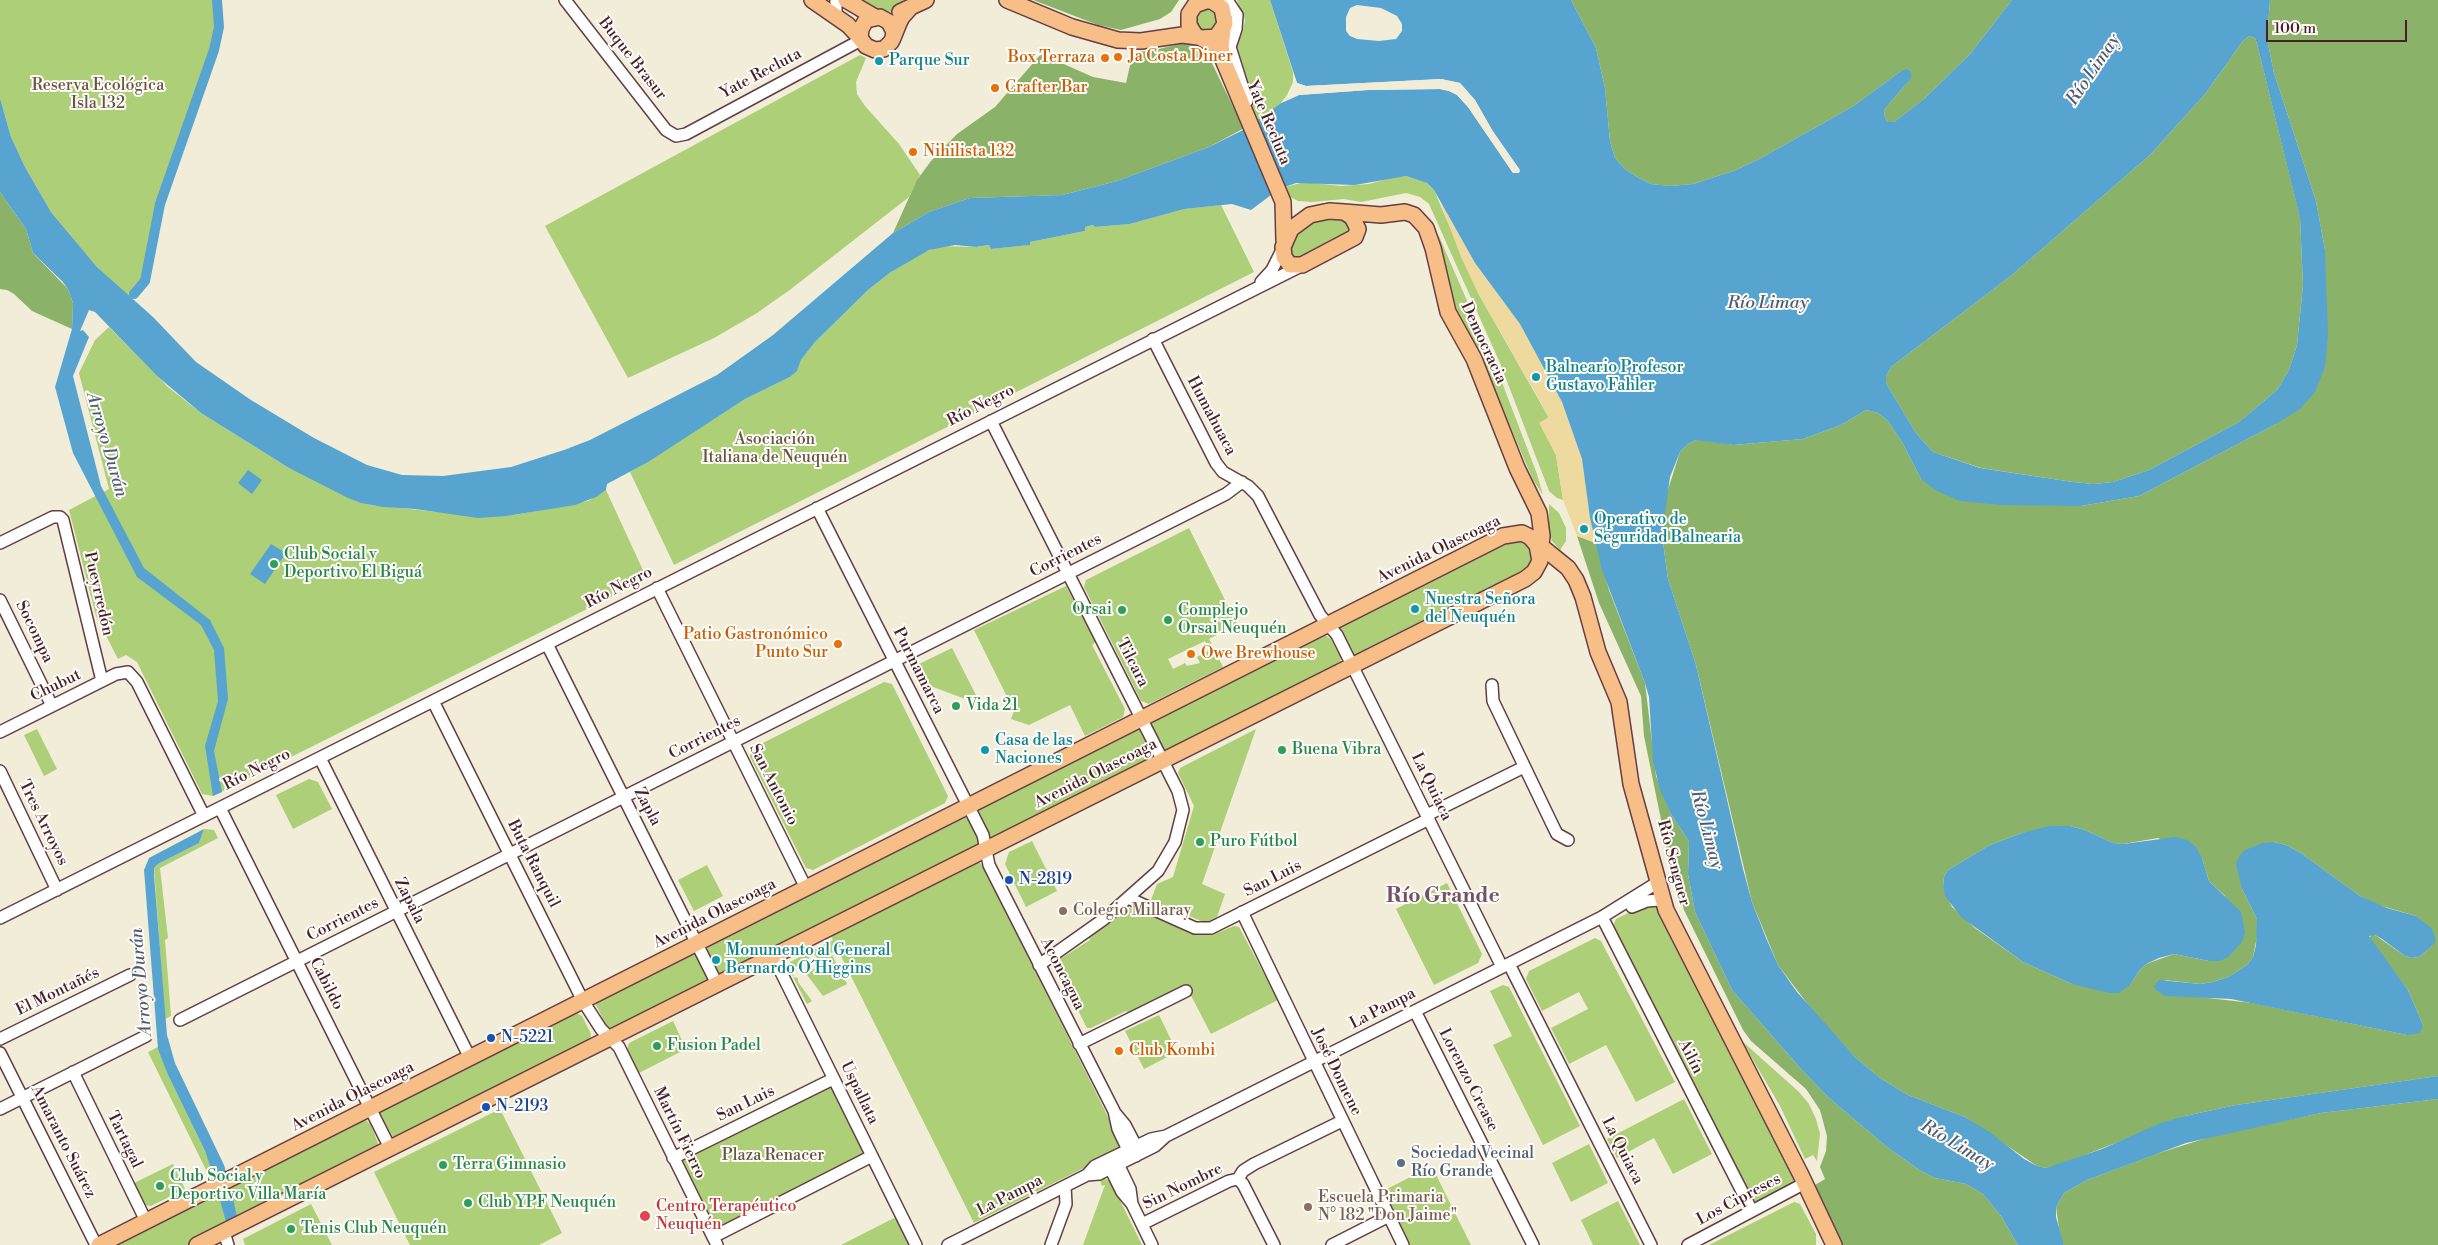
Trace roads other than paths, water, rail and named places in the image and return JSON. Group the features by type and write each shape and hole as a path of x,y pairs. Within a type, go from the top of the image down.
{"main road":[{"path":"812,0 852,28 870,49 880,50 888,46 902,17 910,8"},
{"path":"846,0 889,22 894,32 893,38"},
{"path":"861,39 863,24 877,17 910,8 926,0"},
{"name":"Yate Recluta","path":"1008,0 1103,37 1133,41 1182,35 1200,38 1216,37 1223,30"},
{"name":"Yate Recluta","path":"1162,37 1181,24 1191,9 1200,2 1217,4 1224,13 1225,24 1221,47 1224,62"},
{"name":"Yate Recluta","path":"1189,14 1189,25 1200,38 1213,46 1224,62 1249,117 1281,199 1284,213 1283,244"},
{"path":"1281,199 1293,209 1317,212"},
{"name":"Río Negro","path":"1283,244 1296,223 1317,212 1329,210 1344,212 1352,217 1357,225 1355,236 1302,265"},
{"name":"Democracia","path":"1344,212 1380,215 1405,212 1414,215 1426,228 1433,248 1448,312 1474,359 1517,468 1539,513 1539,548"},
{"path":"1283,244 1286,262 1294,267 1302,265"},
{"name":"Avenida Olascoaga","path":"97,1245 1503,536 1519,533 1539,548 1538,567 1525,579 390,1148 226,1238 198,1245"},
{"name":"Río Senguer","path":"1539,548 1572,574 1583,597 1598,652 1619,702 1631,784 1644,823 1653,870 1662,891 1664,907 1805,1183 1834,1245"}],"street":[{"name":"Buque Brasur","path":"565,0 666,130 676,136"},
{"path":"836,0 836,17"},
{"path":"1227,0 1237,15 1236,29 1230,44 1249,117"},
{"name":"Yate Recluta","path":"676,136 686,134 861,39"},
{"name":"Río Negro","path":"1254,288 1272,270 1283,244"},
{"name":"Río Negro","path":"0,918 1302,265"},
{"name":"Humahuaca","path":"1153,339 1216,464 1224,472 1253,490 1262,502 1320,615 1328,625"},
{"name":"Tilcara","path":"991,420 1182,801 1181,825 1164,862 1104,919 1039,965"},
{"name":"Corrientes","path":"180,1020 1226,494 1242,482"},
{"name":"Purmamarca","path":"817,508 983,835 985,849"},
{"name":"Pueyrredón","path":"0,543 53,517 60,517 66,527 102,681"},
{"name":"San Antonio","path":"657,588 806,888"},
{"name":"Socompa","path":"0,600 52,706"},
{"name":"La Quiaca","path":"1328,625 1336,633 1428,817 1651,1245"},
{"name":"Zapla","path":"547,644 717,984"},
{"name":"Chubut","path":"0,732 120,672 128,672 138,682 204,816"},
{"path":"1492,685 1493,701 1524,767 1555,830 1568,840"},
{"name":"Buta Ranquil","path":"433,701 583,1001 608,1038"},
{"name":"Zapala","path":"320,758 470,1058"},
{"name":"San Luis","path":"1128,898 1200,929 1216,926 1524,767"},
{"name":"Tres Arroyos","path":"0,770 58,890"},
{"name":"Cabildo","path":"220,808 390,1148"},
{"name":"Aconcagua","path":"985,849 989,865 1039,965 1114,1111 1125,1125 1133,1151"},
{"name":"La Pampa","path":"948,1245 1087,1175 1096,1175 1133,1151 1157,1145 1166,1136 1614,911 1624,911 1647,901 1657,901 1662,891"},
{"name":"José Domene","path":"1242,912 1403,1245"},
{"name":"Ailín","path":"1602,917 1752,1211"},
{"name":"Uspallata","path":"773,956 916,1245"},
{"name":"El Montañés","path":"0,1038 130,975"},
{"path":"1080,1044 1186,991"},
{"name":"Lorenzo Crease","path":"1415,1011 1533,1245"},
{"path":"0,1109 146,1036"},
{"name":"Martín Fierro","path":"608,1038 619,1047 715,1241"},
{"name":"Amaranto Suárez","path":"0,1053 97,1245"},
{"name":"Tartagal","path":"73,1072 146,1221"},
{"name":"San Luis","path":"673,1158 833,1079"},
{"name":"Sin Nombre","path":"1142,1224 1230,1181 1238,1179 1243,1171 1254,1164 1342,1121"},
{"path":"715,1241 872,1156"},
{"path":"1113,1164 1130,1189 1132,1204 1152,1245"},
{"path":"1238,1179 1243,1184 1274,1245"},
{"name":"Los Cipreses","path":"1688,1245 1805,1183"},
{"path":"1051,1245 1066,1204 1065,1186"},
{"path":"1332,1245 1390,1219"},
{"path":"1345,1245 1390,1219"}],"water":[{"name":"Río Limay","path":"1270,0 1571,0 1596,48 1605,88 1610,141 1615,158 1625,169 1637,177 1651,184 1670,186 1693,184 1736,170 1761,158 1852,107 1901,71 1907,69 1911,72 1911,78 1884,110 1885,118 1888,122 1894,122 1924,99 1970,54 2012,0 2270,0 2267,39 2274,73 2316,201 2325,250 2328,335 2325,367 2315,392 2300,409 2276,424 2139,496 2081,506 2001,505 1960,501 1937,491 1921,479 1902,442 1888,421 1878,413 1866,410 1841,425 1803,439 1733,445 1696,440 1688,444 1680,452 1670,477 1662,535 1668,579 1696,665 1743,869 1752,902 1766,938 1778,965 1797,992 1855,1057 1880,1078 1908,1095 1965,1117 1991,1133 2024,1159 2037,1166 2046,1168 2102,1149 2161,1123 2236,1105 2438,1076 2438,1099 2321,1113 2186,1143 2087,1180 2064,1193 2056,1207 2056,1217 2064,1245 2018,1245 2001,1216 1983,1194 1966,1184 1935,1178 1921,1171 1888,1148 1828,1097 1732,990 1695,912 1688,874 1689,841 1672,816 1660,790 1653,761 1649,697 1602,570 1590,518 1582,459 1562,402 1520,324 1475,263 1434,190 1427,183 1406,176 1355,185 1296,183 1279,189 1251,210 1232,204 1184,209 1130,224 1095,227 1093,225 1085,227 1085,231 1030,242 1030,245 991,249 989,245 976,247 955,245 929,250 891,272 868,290 815,342 801,360 797,371 790,377 745,399 648,462 607,484 606,490 596,497 575,505 507,516 478,518 415,509 383,507 361,503 348,498 289,468 201,413 157,376 95,312 89,310 80,331 83,330 89,337 73,376 101,486 144,568 210,620 224,648 228,699 214,751 222,792 213,796 205,746 218,701 214,650 201,625 137,577 73,453 55,387 72,329 73,303 68,289 62,281 33,253 26,229 0,192 0,98 11,137 25,167 51,212 97,267 153,317 196,362 251,400 314,438 367,465 402,475 443,476 511,467 564,450 590,440 717,375 773,335 893,233 929,212 970,198 1062,195 1117,181 1209,147 1243,130 1281,103 1299,95 1368,90 1440,89 1449,91 1457,95 1468,107 1513,173 1520,170 1492,130 1475,100 1460,83 1441,79 1306,86 1297,83","holes":["1357,5 1381,8 1397,16 1402,24 1402,31 1396,39 1379,41 1357,39 1350,36 1346,31 1346,17 1350,8","2249,36 2255,38 2257,44 2300,218 2303,285 2297,345 2289,370 2277,390 2239,422 2149,470 2113,482 2093,484 2073,482 1980,468 1933,452 1916,433 1886,383 1886,376 1891,367 2012,275 2150,155 2206,93 2242,42"]},
{"path":"248,470 262,480 252,494 238,483"},
{"path":"271,544 286,553 265,584 250,574"},
{"path":"2050,826 2070,826 2085,830 2113,843 2123,844 2176,837 2187,840 2196,847 2202,858 2209,881 2241,912 2245,932 2242,942 2228,957 2220,961 2209,961 2174,954 2159,958 2146,964 2130,985 2119,993 2109,993 2072,984 2023,962 1961,917 1945,896 1943,887 1944,877 1948,870 1990,845 2022,833"},
{"path":"204,829 199,843 158,864 154,868 154,875 167,1035 175,1063 224,1165 226,1172 214,1178 205,1151 167,1073 158,1049 144,870 149,858"},
{"path":"2274,842 2286,845 2301,853 2360,896 2387,908 2416,916 2432,929 2436,940 2432,946 2419,957 2411,958 2405,956 2375,935 2369,936 2408,990 2423,1025 2420,1033 2407,1035 2231,999 2165,996 2156,990 2154,986 2159,980 2200,984 2213,982 2228,977 2247,965 2253,957 2256,945 2257,919 2242,889 2236,864 2245,850 2263,843"},
{"path":"231,1190 237,1216 226,1222 219,1197"}],"waterway":[{"name":"Arroyo Durán","path":"134,294 145,281 160,204 214,50 219,27 217,0"}],"place":[{"name":"Ja Costa Diner","path":"1118,57"},
{"name":"Box Terraza","path":"1105,58"},
{"name":"Parque Sur","path":"879,61"},
{"name":"Crafter Bar","path":"995,88"},
{"name":"Nihilista 132","path":"913,152"},
{"name":"Balneario Profesor Gustavo Fahler","path":"1536,377"},
{"name":"Operativo de Seguridad Balnearia","path":"1584,529"},
{"name":"Club Social y Deportivo El Biguá","path":"274,564"},
{"name":"Nuestra Señora del Neuquén","path":"1415,609"},
{"name":"Orsai","path":"1122,610"},
{"name":"Complejo Orsai Neuquén","path":"1168,620"},
{"name":"Patio Gastronómico Punto Sur","path":"838,644"},
{"name":"Owe Brewhouse","path":"1191,654"},
{"name":"Vida 21","path":"956,706"},
{"name":"Casa de las Naciones","path":"985,750"},
{"name":"Buena Vibra","path":"1282,750"},
{"name":"Puro Fútbol","path":"1200,842"},
{"name":"N-2819","path":"1009,880"},
{"name":"Colegio Millaray","path":"1063,911"},
{"name":"Monumento al General Bernardo O´Higgins","path":"716,960"},
{"name":"N-5221","path":"491,1038"},
{"name":"Fusion Padel","path":"657,1046"},
{"name":"Club Kombi","path":"1119,1051"},
{"name":"N-2193","path":"486,1107"},
{"name":"Sociedad Vecinal Río Grande","path":"1401,1163"},
{"name":"Terra Gimnasio","path":"443,1165"},
{"name":"Club Social y Deportivo Villa María","path":"160,1186"},
{"name":"Club YPF Neuquén","path":"468,1203"},
{"name":"Escuela Primaria N° 182 \"Don Jaime\"","path":"1308,1207"},
{"name":"Centro Terapéutico Neuquén","path":"645,1216"},
{"name":"Tenis Club Neuquén","path":"291,1229"}],"district":[{"name":"Río Grande","path":"1443,897"}],"park label":[{"name":"Reserva Ecológica Isla 132","path":"98,95"},
{"name":"Asociación Italiana de Neuquén","path":"775,449"},
{"name":"Plaza Renacer","path":"773,1156"}]}
